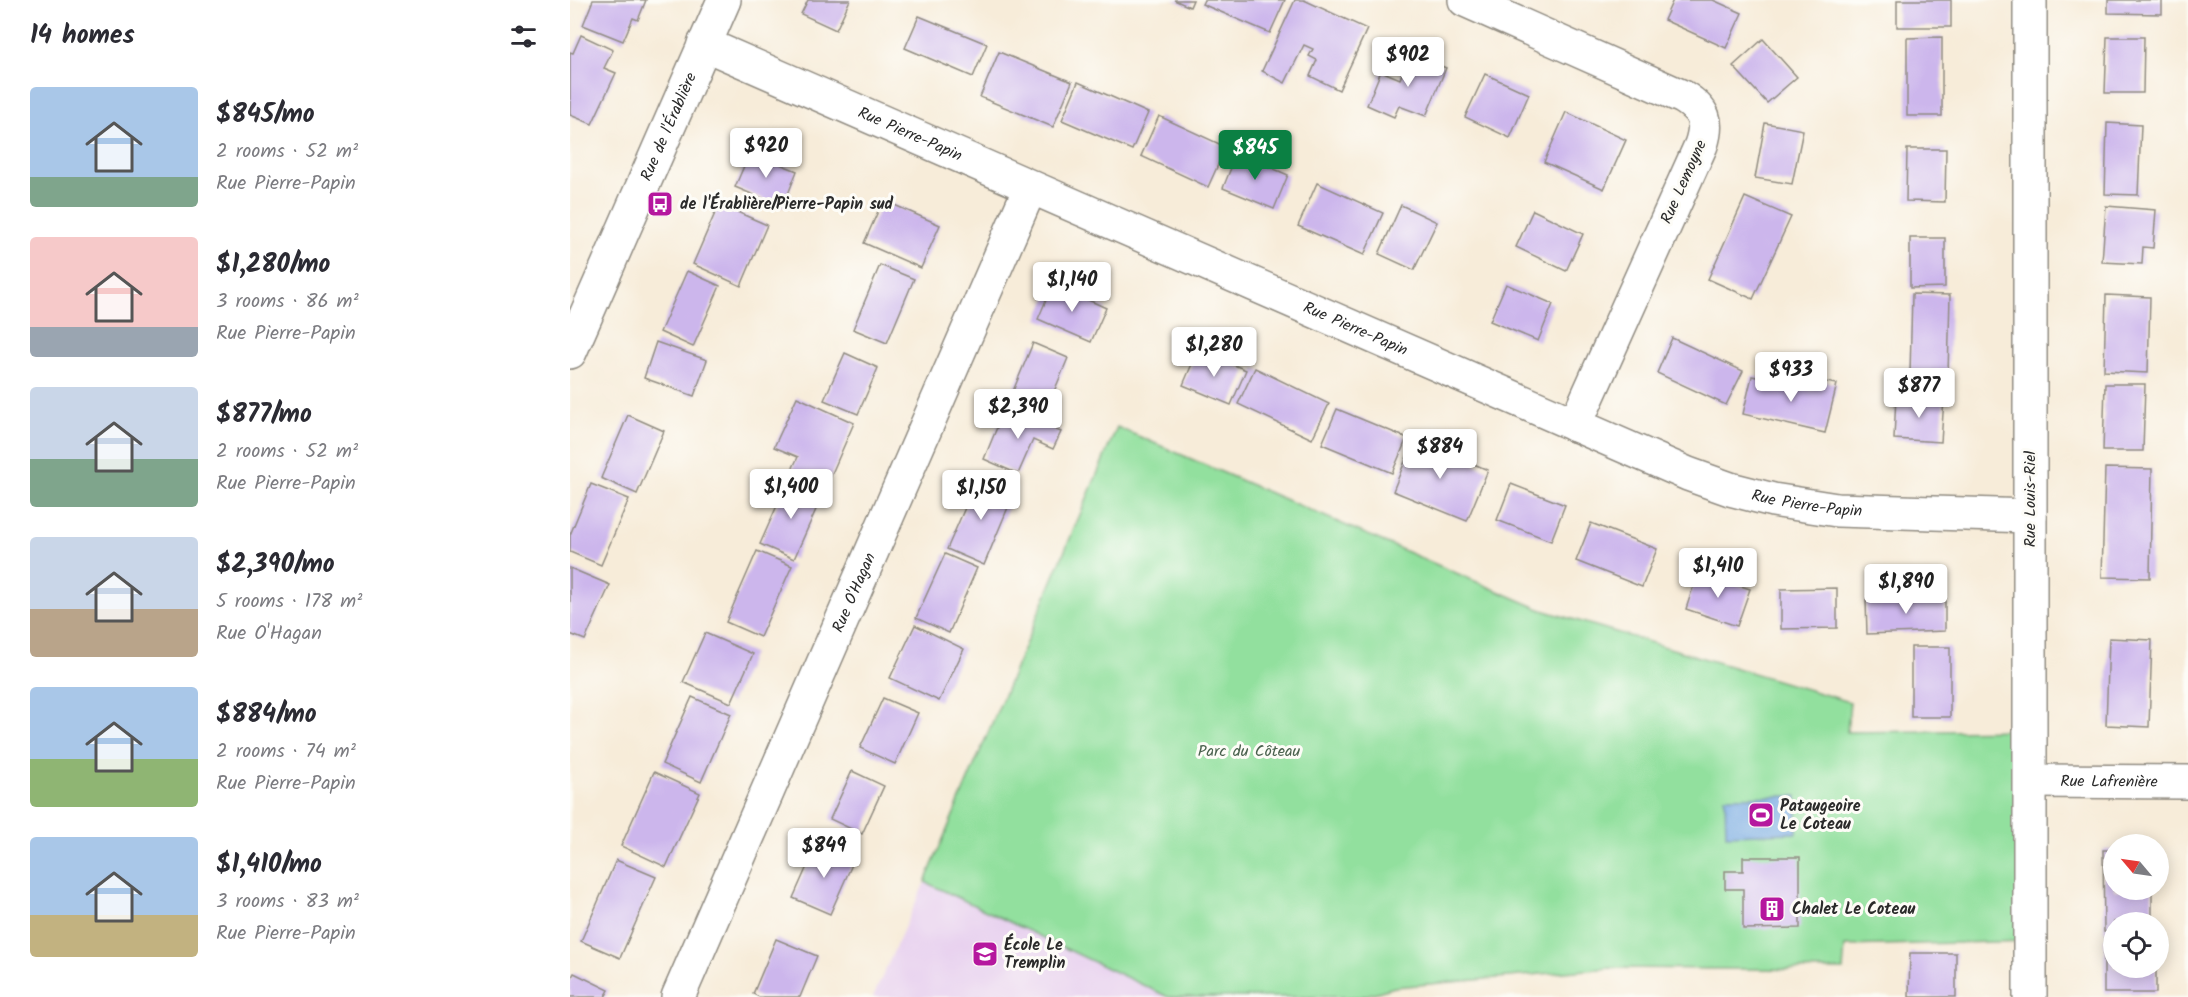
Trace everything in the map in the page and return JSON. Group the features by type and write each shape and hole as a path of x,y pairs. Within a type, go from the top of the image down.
{"street":[{"name":"Rue de l'Érablière","path":"570,352 724,0"},
{"name":"Rue Lemoyne","path":"1465,0 1683,97 1695,105 1704,117 1706,130 1701,145 1575,425"},
{"name":"Rue Louis-Riel","path":"2030,0 2030,997"},
{"name":"Rue Pierre-Papin","path":"704,45 1688,474 1730,489 1801,506 1837,510 2030,516"},
{"name":"Rue O'Hagan","path":"678,997 1030,188"},
{"name":"Rue Lafrenière","path":"2031,781 2188,782"}],"shaded area":[{"name":"École Le Tremplin","path":"925,882 1168,997 873,997"}],"green space":[{"name":"Parc du Côteau","path":"1117,427 1542,610 1850,702 1847,732 2030,730 2030,941 1845,946 1843,970 1610,968 1395,987 1360,997 1168,997 925,882"}],"water":[{"name":"Pataugeoire Le Coteau","path":"1797,796 1797,833 1726,835 1725,797"}],"building":[{"path":"593,0 646,0 638,20 633,18 623,41 583,25"},
{"path":"808,0 850,0 836,30 801,14"},
{"path":"1174,0 1193,0 1190,7"},
{"path":"1204,0 1285,0 1270,33 1202,4"},
{"path":"1295,0 1304,0 1367,29 1339,90 1310,76 1317,60 1309,56 1313,49 1304,45 1285,83 1262,71"},
{"path":"1673,0 1713,0 1742,13 1726,48 1664,20"},
{"path":"1897,0 1951,0 1951,27 1897,27"},
{"path":"2108,0 2162,0 2162,14 2108,13"},
{"path":"919,16 987,44 973,77 905,48"},
{"path":"581,35 613,50 604,68 616,73 592,124 570,115 570,52 573,53"},
{"path":"1942,37 1942,116 1907,116 1907,38"},
{"path":"2107,37 2144,37 2143,93 2105,93"},
{"path":"1763,39 1797,77 1767,103 1733,66"},
{"path":"999,52 1072,82 1053,127 980,97"},
{"path":"1410,53 1446,68 1426,116 1399,106 1394,117 1367,105 1381,71 1400,79"},
{"path":"1485,74 1529,94 1510,138 1465,117"},
{"path":"1078,82 1148,113 1132,150 1062,120"},
{"path":"1566,112 1626,140 1604,189 1544,162"},
{"path":"1159,116 1226,147 1208,187 1141,156"},
{"path":"1765,123 1803,130 1792,184 1755,178"},
{"path":"2107,123 2141,125 2138,195 2105,194"},
{"path":"1907,149 1946,149 1945,202 1906,201"},
{"path":"750,152 797,171 783,207 735,187"},
{"path":"1237,153 1288,175 1274,209 1223,188"},
{"path":"1317,183 1383,213 1364,255 1298,226"},
{"path":"1745,197 1791,217 1753,299 1708,279"},
{"path":"883,200 940,225 921,268 864,243"},
{"path":"719,204 767,225 741,286 693,264"},
{"path":"1401,205 1437,222 1414,270 1379,254"},
{"path":"2106,206 2156,210 2153,248 2143,247 2142,264 2102,262"},
{"path":"1533,210 1583,234 1566,271 1516,247"},
{"path":"1910,238 1945,238 1945,287 1910,288"},
{"path":"880,265 914,279 887,343 853,329"},
{"path":"687,271 720,286 693,347 660,332"},
{"path":"1053,284 1106,308 1091,342 1038,319"},
{"path":"1506,284 1553,304 1538,341 1490,321"},
{"path":"1912,294 1950,295 1948,375 1910,374"},
{"path":"2106,295 2150,297 2148,373 2104,371"},
{"path":"1672,338 1743,371 1726,405 1657,373"},
{"path":"656,342 707,360 694,396 644,378"},
{"path":"1033,343 1068,358 1048,406 1013,391"},
{"path":"1198,350 1246,370 1231,405 1183,385"},
{"path":"845,353 878,368 858,414 824,400"},
{"path":"1255,368 1329,404 1312,439 1238,404"},
{"path":"1752,376 1813,390 1816,380 1837,384 1825,433 1743,414"},
{"path":"2105,384 2145,384 2143,451 2103,451"},
{"path":"1896,396 1944,399 1941,442 1894,439"},
{"path":"797,397 854,423 823,494 788,478 798,457 774,447"},
{"path":"1005,408 1061,432 1053,449 1033,440 1018,474 984,459"},
{"path":"1337,409 1407,438 1392,473 1322,444"},
{"path":"628,415 664,431 637,494 601,478"},
{"path":"1414,439 1488,470 1467,521 1393,491"},
{"path":"2105,468 2152,469 2150,578 2102,577"},
{"path":"978,478 1014,493 984,565 947,549"},
{"path":"788,481 822,496 794,559 760,544"},
{"path":"591,484 629,499 601,565 570,552 570,535"},
{"path":"1511,484 1565,505 1551,541 1497,520"},
{"path":"1591,523 1657,549 1642,587 1576,561"},
{"path":"757,551 792,566 760,637 726,622"},
{"path":"945,554 977,568 949,633 916,618"},
{"path":"570,568 610,585 585,640 570,634"},
{"path":"1698,572 1750,589 1737,626 1686,609"},
{"path":"1837,588 1837,628 1781,629 1781,589"},
{"path":"1945,597 1945,631 1867,634 1866,600"},
{"path":"915,625 964,649 939,701 890,678"},
{"path":"705,633 753,654 731,703 683,682"},
{"path":"2109,638 2152,640 2149,727 2106,725"},
{"path":"1911,647 1950,647 1950,717 1911,717"},
{"path":"692,697 731,714 701,782 662,764"},
{"path":"883,698 918,713 895,764 860,748"},
{"path":"852,771 884,786 862,834 830,819"},
{"path":"654,772 700,793 666,867 621,846"},
{"path":"817,844 854,860 830,914 793,898"},
{"name":"Chalet Le Coteau","path":"1743,857 1800,857 1800,928 1743,929 1743,889 1725,889 1725,871 1743,871"},
{"path":"616,860 656,877 620,958 581,941"},
{"path":"2104,900 2152,900 2152,912 2104,912"},
{"path":"776,939 817,956 800,997 759,997 753,994"},
{"path":"1910,953 1956,953 1956,997 1909,997"},
{"path":"574,973 609,990 605,997 570,997 570,981"},
{"path":"2104,978 2156,978 2156,993 2104,993"}],"place":[{"name":"de l'Érablière/Pierre-Papin sud","path":"660,204"},
{"name":"Pataugeoire Le Coteau","path":"1761,815"},
{"name":"Chalet Le Coteau","path":"1772,909"},
{"name":"École Le Tremplin","path":"985,954"}]}
